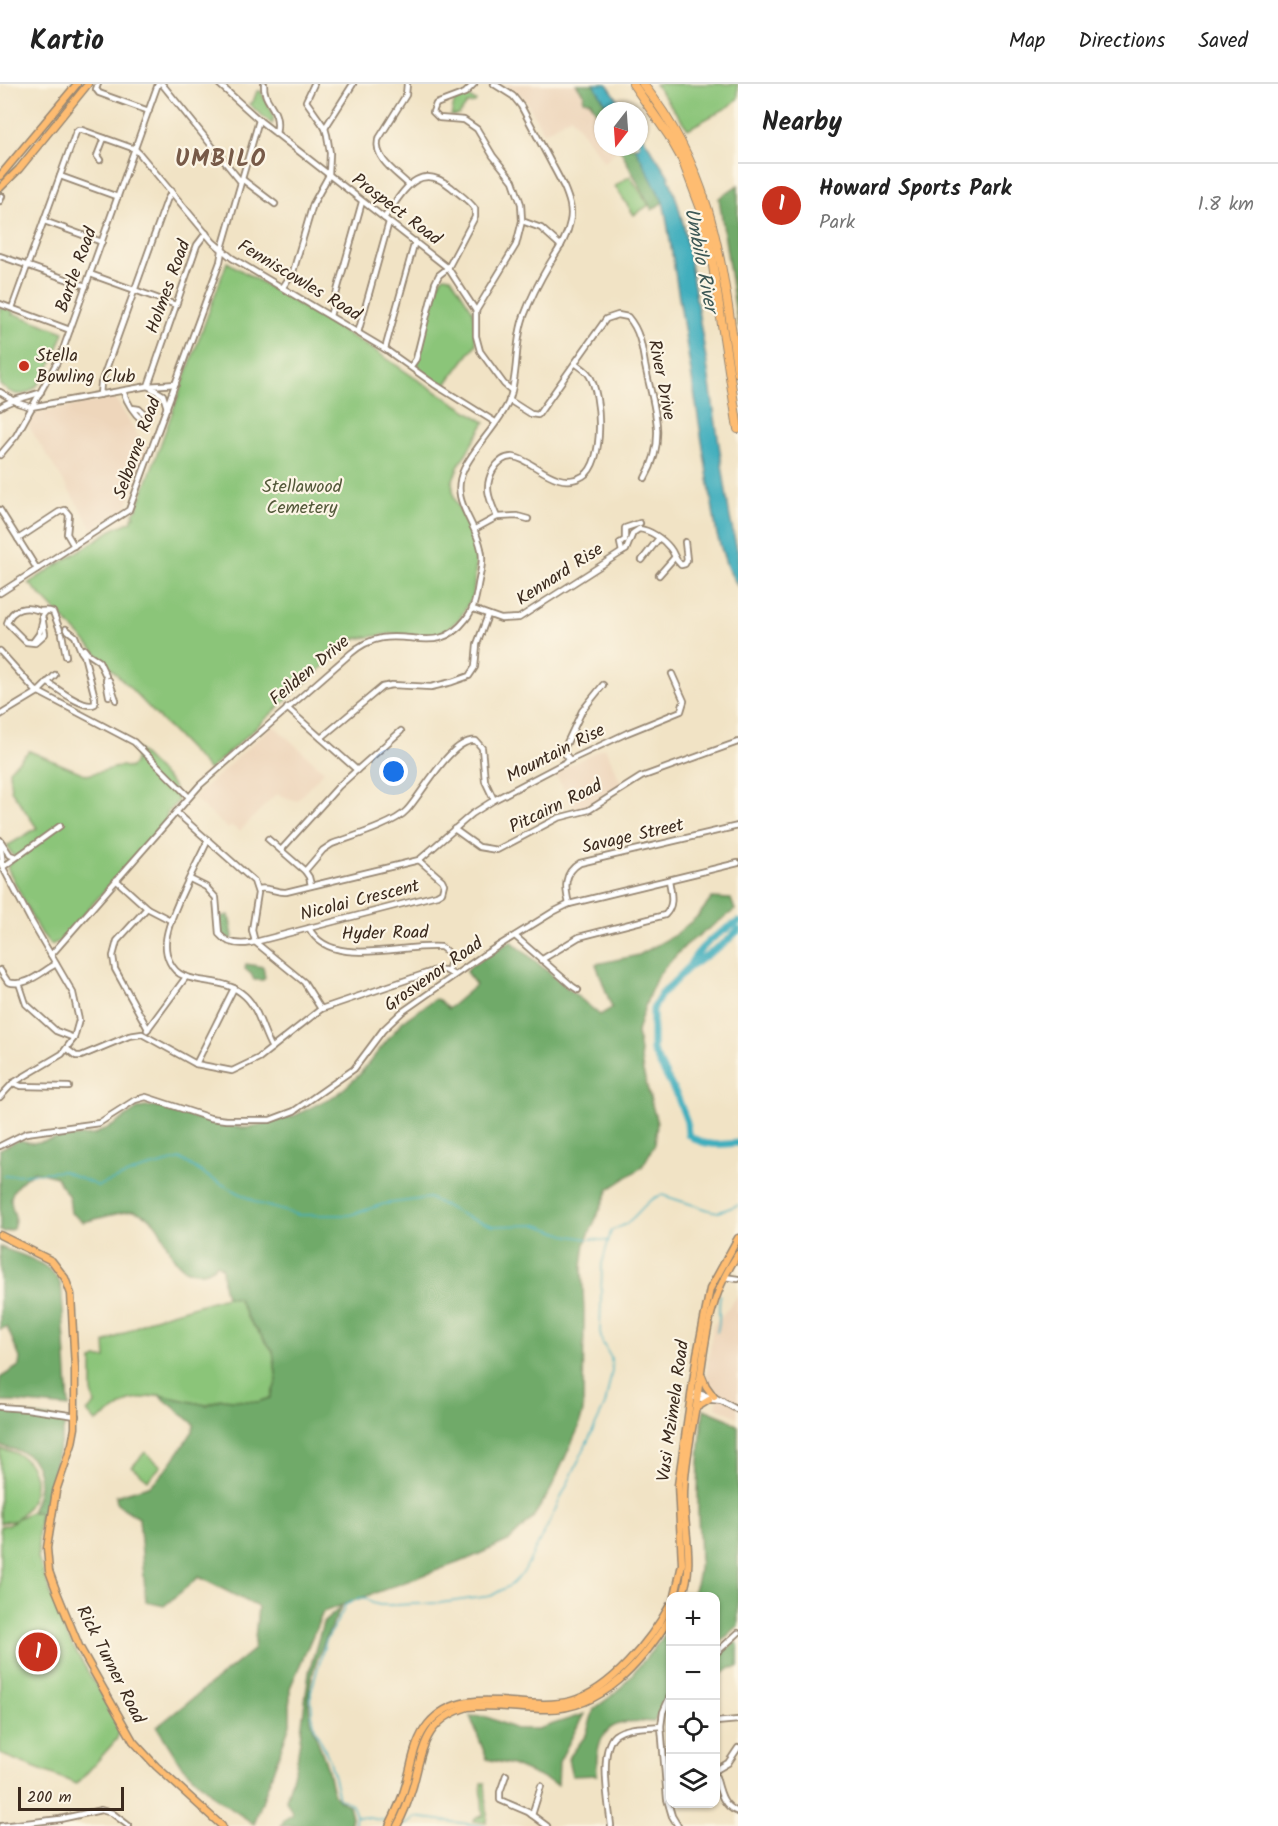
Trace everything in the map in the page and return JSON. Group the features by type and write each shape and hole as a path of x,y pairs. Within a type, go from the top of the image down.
{"highway":[{"path":"633,84 682,159 700,209 711,253 738,429"},
{"path":"643,84 684,146 707,202 717,239 738,373"}],"main road":[{"path":"0,176 77,84"},
{"path":"0,188 19,169 88,84"},
{"name":"Rick Turner Road","path":"0,1235 46,1257 65,1278 71,1294 76,1416 74,1436 56,1491 47,1538 48,1565 56,1590 82,1652 133,1741 149,1760 222,1826"},
{"name":"Vusi Mzimela Road","path":"676,1592 682,1564 678,1485 695,1396 707,1301 716,1275 738,1238"},
{"name":"Vusi Mzimela Road","path":"683,1592 688,1567 684,1521 685,1481 696,1408 695,1396 702,1373 711,1310 716,1292 738,1254"},
{"path":"696,1408 711,1398 702,1373"},
{"path":"389,1826 404,1791 417,1743 426,1726 433,1719 456,1705 471,1701 549,1704 584,1697 617,1674 666,1611"},
{"path":"397,1826 411,1792 422,1746 429,1732 443,1718 468,1707 555,1709 593,1699 620,1680 666,1623"}],"street":[{"path":"98,84 96,89 99,93 148,111"},
{"path":"160,84 242,181 275,204"},
{"name":"Bartle Road","path":"0,455 11,444 59,360 148,111 160,84"},
{"name":"Prospect Road","path":"219,84 276,134 448,268 476,311"},
{"path":"264,84 266,96 277,116 276,134"},
{"path":"283,287 293,272 313,204 329,175 329,142 325,128 306,101 314,84"},
{"path":"325,128 353,84"},
{"path":"407,84 406,95 378,140 377,146 380,156 409,185"},
{"path":"474,84 465,93 436,104 433,112 438,118 468,122 477,129 490,152 516,187 521,204 522,221 513,251 476,311 476,336 480,351 511,390"},
{"path":"473,609 482,553 475,529 459,497 460,477 467,462 509,400 523,317 537,285 561,246 572,214 567,193 521,106 513,96 494,84"},
{"name":"Selborne Road","path":"0,593 129,510 223,251 259,120"},
{"name":"Fenniscowles Road","path":"60,176 77,130 135,149 223,251 239,263 385,349 434,384 495,422"},
{"path":"100,160 97,156 104,138"},
{"path":"12,308 60,176 118,197"},
{"path":"384,218 409,185 425,176 436,177 475,209 475,217 448,268 439,275 435,283 416,359 411,366"},
{"path":"100,395 101,383 166,200 172,191"},
{"path":"330,316 362,202"},
{"path":"44,221 102,242"},
{"path":"522,221 541,228 561,246"},
{"path":"358,333 389,222"},
{"name":"Holmes Road","path":"148,386 197,244 206,233"},
{"path":"385,349 415,241"},
{"path":"0,256 86,286"},
{"path":"90,274 176,305"},
{"path":"0,304 70,330"},
{"name":"River Drive","path":"509,400 531,414 538,414 606,319 618,315 630,319 641,342 655,405 656,447 645,478"},
{"path":"497,517 486,490 493,471 506,457 521,457 536,469 564,480 582,477 588,471 599,442 599,413 590,377 575,363"},
{"path":"0,392 31,408 148,386 176,384"},
{"path":"148,386 163,395 167,408"},
{"path":"123,391 132,408"},
{"path":"0,407 12,399 27,398 40,392"},
{"path":"0,510 38,569"},
{"path":"18,539 65,510 69,515 67,534 74,546"},
{"path":"475,529 497,517 517,516 528,519"},
{"path":"624,551 620,543 626,537 625,528 640,523"},
{"name":"Kennard Rise","path":"473,609 508,620 519,618 624,551 633,533 639,529 648,531 659,538"},
{"path":"642,560 659,538 671,549 674,558 681,564 686,563 686,542"},
{"path":"659,575 674,558"},
{"path":"46,611 39,634 31,644 7,621 18,610 28,607 46,611 54,614 58,624 75,636 85,653 95,704 89,706 81,703 47,682"},
{"path":"36,609 43,619"},
{"name":"Feilden Drive","path":"51,955 189,797 214,772 350,654 365,643 390,637 421,641 438,639 460,626 473,609"},
{"path":"321,738 382,687 392,685 431,687 470,676 475,667 477,644 488,615"},
{"path":"65,631 66,656"},
{"path":"0,651 38,692 130,739 189,797"},
{"path":"85,653 100,662 116,700"},
{"name":"Mountain Rise","path":"419,860 476,811 494,800 570,760 681,711 684,701 672,674"},
{"path":"0,715 38,692 55,675"},
{"path":"107,678 109,696"},
{"path":"570,760 565,754 565,747 582,711 603,685"},
{"path":"287,708 357,770"},
{"path":"281,850 333,792 401,731"},
{"path":"305,871 322,850 332,844 403,814 443,763 468,740 476,741 482,748 485,781 494,800"},
{"name":"Pitcairn Road","path":"454,829 479,848 498,850 558,818 589,810 641,777 738,742"},
{"path":"176,812 250,877 258,889 252,930 255,942 294,971 321,1009"},
{"path":"1,864 18,857 60,826"},
{"name":"Savage Street","path":"569,904 566,880 571,869 580,863 738,826"},
{"path":"268,839 305,871 311,885"},
{"path":"208,840 172,921 166,942 168,955 173,968 186,977 223,984 234,988 246,997 254,1007 272,1048"},
{"path":"0,841 12,856 18,857"},
{"path":"0,841 1,864 73,993 79,1020 74,1038 67,1049 57,1058 13,1083 0,1097"},
{"name":"Nicolai Crescent","path":"190,879 206,887 216,898 218,929 221,937 230,943 238,944 255,942 439,894 444,887 442,880 419,860 281,893 265,888 258,889"},
{"name":"Grosvenor Road","path":"0,1146 26,1133 99,1123 135,1100 146,1098 217,1119 241,1121 279,1117 294,1111 340,1080 361,1061 394,1018 454,975 569,904 738,863"},
{"path":"116,880 147,908 172,921"},
{"path":"541,960 579,937 665,915 670,910 672,901 669,880"},
{"path":"147,908 117,941 113,956 115,969 146,1032 196,1064 232,1071 259,1058 321,1009 436,970 448,971 454,975"},
{"name":"Hyder Road","path":"309,928 326,944 343,951 441,947 451,955 448,971"},
{"path":"515,936 574,989 579,990"},
{"path":"0,970 8,982 20,983 36,977 56,964"},
{"path":"67,1049 76,1056 81,1056 129,1036 146,1032 186,977"},
{"path":"20,983 26,1004 56,1031 74,1038"},
{"path":"196,1064 234,988"},
{"path":"13,1083 21,1086 69,1086"},
{"path":"716,1275 738,1279"},
{"path":"695,1396 722,1401 738,1410"},
{"path":"0,1407 76,1416"},
{"path":"720,1650 738,1635"},
{"path":"666,1762 661,1726 663,1712 668,1700"},
{"path":"720,1722 738,1720"},
{"path":"611,1826 605,1756 609,1743 616,1735 629,1729 661,1726"},
{"path":"720,1768 728,1763 738,1748"},
{"path":"506,1775 500,1792 500,1800 532,1815 547,1826"},
{"path":"532,1815 542,1786"},
{"path":"720,1792 729,1808 738,1812"},
{"path":"669,1808 678,1826"},
{"path":"5,1826 60,1819 101,1810 112,1813 129,1826"}],"shaded area":[{"path":"505,84 583,84 595,102 594,148 571,116 544,133 525,99"},
{"path":"600,156 611,156 604,162"},
{"path":"115,398 147,450 126,508 93,529 28,425 35,413"},
{"path":"273,725 324,771 297,801 276,794 240,831 231,826 228,829 193,798"},
{"path":"605,747 622,785 587,807 575,810 555,773"},
{"path":"738,1296 738,1417 716,1407 719,1392 711,1386 706,1377 713,1326"}],"green space":[{"path":"576,84 594,84 605,102 594,102 594,107 590,101 583,100 584,94"},
{"path":"655,84 738,84 738,98 730,106 688,129"},
{"path":"257,91 261,91 272,112 272,124 249,104 253,102"},
{"path":"466,95 476,101 475,103 467,104 459,115 451,116 455,99"},
{"path":"624,156 641,156 663,202 652,210"},
{"path":"630,176 649,205 634,215 615,186"},
{"path":"738,185 738,328 719,198"},
{"name":"Stellawood Cemetery","path":"227,262 374,350 485,422 459,465 452,482 454,497 469,529 477,554 473,596 460,618 446,630 431,636 391,634 354,639 209,770 29,583 115,528 132,521 132,517 135,516 133,513 137,509"},
{"path":"444,276 451,277 473,311 476,344 444,387 423,374 418,365 432,303"},
{"name":"Stella Bowling Club","path":"0,307 13,311 12,315 15,314 64,332 46,373 39,383 23,394 13,393 0,385"},
{"path":"137,749 172,784 178,801 167,813 166,821 60,941 51,945 38,929 7,867 15,859 7,846 37,828 11,790 9,770 29,751 87,775 122,766 129,768 134,764"},
{"path":"712,898 731,899 735,910 687,944 657,977 637,1032 643,1072 657,1123 655,1144 642,1167 609,1189 585,1243 582,1267 583,1412 578,1429 550,1491 532,1519 510,1540 468,1559 323,1612 290,1688 290,1724 254,1824 217,1799 181,1765 157,1727 254,1649 258,1607 199,1577 164,1606 146,1602 139,1518 117,1504 116,1496 153,1483 172,1462 193,1431 194,1424 159,1395 206,1405 221,1399 258,1402 270,1398 277,1381 273,1351 247,1317 238,1298 226,1297 222,1267 216,1264 210,1270 202,1272 186,1269 173,1256 153,1221 138,1212 129,1211 83,1222 71,1213 69,1197 56,1177 34,1171 19,1184 11,1196 15,1216 13,1229 0,1231 0,1149 19,1140 33,1143 93,1135 112,1126 139,1108 154,1106 219,1125 247,1128 294,1116 338,1094 359,1075 403,1021 435,999 448,1009 476,985 466,972 471,966 511,941 600,1015 612,1008 596,964 639,955 675,935 698,916"},
{"path":"229,915 233,937 230,940 222,933 220,925 220,917"},
{"path":"246,964 263,967 265,978 254,980 245,969"},
{"path":"0,1247 41,1264 54,1274 60,1283 69,1407 0,1402 0,1378 19,1366 20,1358 7,1327 0,1329"},
{"path":"226,1297 238,1298 247,1317 273,1351 277,1381 270,1398 258,1402 221,1399 206,1405 159,1395 129,1401 96,1422 87,1412 95,1404 92,1392 92,1361 96,1358 106,1358 105,1343 151,1319"},
{"path":"704,1409 738,1426 738,1626 720,1642 720,1592 693,1592 699,1565 698,1510"},
{"path":"0,1411 61,1419 65,1424 40,1526 39,1512 31,1512 38,1490 37,1467 24,1453 0,1446"},
{"path":"0,1449 14,1452 31,1467 35,1477 32,1499 16,1519 31,1512 39,1512 38,1558 64,1631 118,1723 119,1733 116,1740 77,1784 0,1754 0,1526 8,1525 16,1520 0,1523"},
{"path":"145,1452 161,1466 148,1480 132,1467"},
{"path":"342,1606 312,1675 309,1705 311,1720 334,1794 349,1805 352,1817 350,1826 281,1826 284,1820 293,1814 286,1800 297,1761 309,1672 323,1623"},
{"path":"666,1634 666,1699 654,1722 627,1722 608,1730 602,1737 599,1747 597,1775 572,1776 568,1759 586,1735 594,1709 618,1691"},
{"path":"736,1642 738,1667 731,1668 720,1675 720,1654"},
{"path":"584,1714 559,1762 558,1785 512,1765 487,1759 470,1716 487,1717 516,1729 538,1729"},
{"path":"481,1783 485,1783 486,1823 474,1821 475,1818 483,1816"}],"water":[{"path":"594,84 607,84 620,102 605,102"},
{"path":"648,145 668,175 684,227 730,518 738,554 738,587 727,567 717,535 663,202 640,156 648,156"}],"waterway":[{"path":"688,968 709,941 738,922"},
{"name":"Umbilo River","path":"738,930 726,942 688,968 661,995 653,1009 653,1051 678,1098 687,1122 688,1134 705,1143 738,1143"},
{"path":"4,1176 63,1171 98,1186 139,1170 181,1159 212,1179 260,1204 299,1215 350,1215 384,1204 429,1198 469,1218 493,1226 538,1225 565,1235 588,1239"},
{"path":"388,1821 356,1816 350,1804 339,1798 330,1761 315,1728 312,1714 311,1692 318,1667 326,1641 345,1605 360,1598 366,1598 380,1605 393,1605 440,1603 491,1596 512,1584 523,1573 605,1405 612,1371 611,1358 602,1342 600,1332 602,1264 611,1231 629,1222 646,1204 662,1195 719,1212 738,1205"},
{"path":"591,1239 608,1241"},
{"path":"717,1332 720,1295"},
{"path":"354,1826 356,1816"},
{"path":"403,1825 415,1817 484,1826"}],"place":[{"name":"Stella Bowling Club","path":"24,366"},
{"name":"Howard Sports Park","path":"38,1652"}],"district":[{"name":"UMBILO","path":"221,159"}]}
